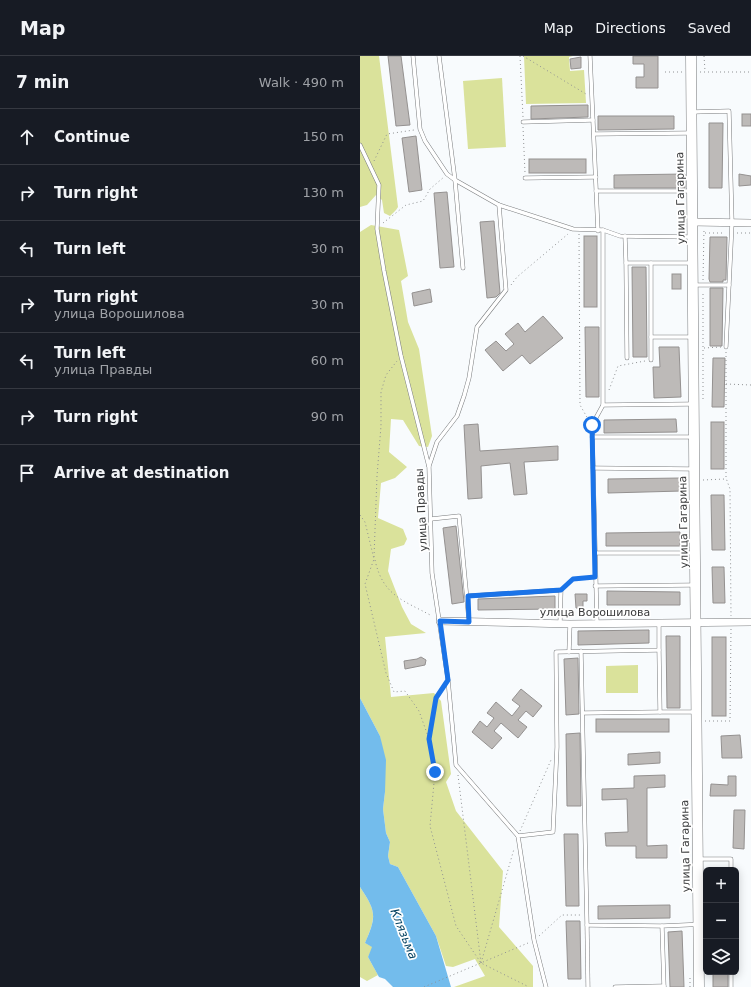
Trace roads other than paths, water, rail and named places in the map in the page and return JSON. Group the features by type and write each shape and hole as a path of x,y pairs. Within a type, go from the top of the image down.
{"main road":[{"name":"улица Гагарина","path":"691,56 692,237 693,263 698,285 694,404 694,481 696,553 695,717 697,859 702,924 699,987"}],"street":[{"path":"692,222 751,223"},
{"name":"улица Ворошилова","path":"440,621 570,624 751,622"}],"lane":[{"path":"413,56 420,129 425,141 447,174 455,180 499,205 573,229 600,231 625,236 692,237"},
{"path":"439,56 455,180 463,268"},
{"path":"590,56 596,191 600,231 603,405 592,425 596,623"},
{"path":"691,112 729,111 732,223 726,347"},
{"path":"523,122 593,120"},
{"path":"594,134 691,133"},
{"name":"улица Правды","path":"360,145 379,185 377,229 401,356 429,467 432,573 448,680 456,765 518,836"},
{"path":"525,178 596,177"},
{"path":"596,191 692,191"},
{"path":"429,467 437,442 457,416 464,396 469,378 477,327 506,290 499,205"},
{"path":"625,236 627,358"},
{"path":"626,263 693,263"},
{"path":"650,263 651,360"},
{"path":"698,285 728,285"},
{"path":"651,337 697,344"},
{"path":"603,405 694,404"},
{"path":"592,437 694,436"},
{"path":"593,468 694,469"},
{"path":"431,519 459,516 468,596 469,622"},
{"path":"595,553 696,553"},
{"path":"595,586 695,585"},
{"path":"468,596 561,590 560,623"},
{"path":"659,623 660,712"},
{"path":"569,652 570,624"},
{"path":"546,987 534,940 518,836 553,832 557,747 556,652 659,650"},
{"path":"438,653 444,652"},
{"path":"581,652 588,987"},
{"path":"582,713 660,712 695,717"},
{"path":"697,859 731,859 731,867"},
{"path":"587,926 662,926 702,924"},
{"path":"615,987 664,987 662,926"},
{"path":"731,975 731,987"}],"water":[{"name":"Клязьма","path":"360,698 380,736 386,760 383,809 386,833 390,842 388,856 390,864 398,867 436,936 451,987 393,987 385,979 379,977 368,957 372,947 365,943 372,926 373,914 372,908 360,887"}]}
